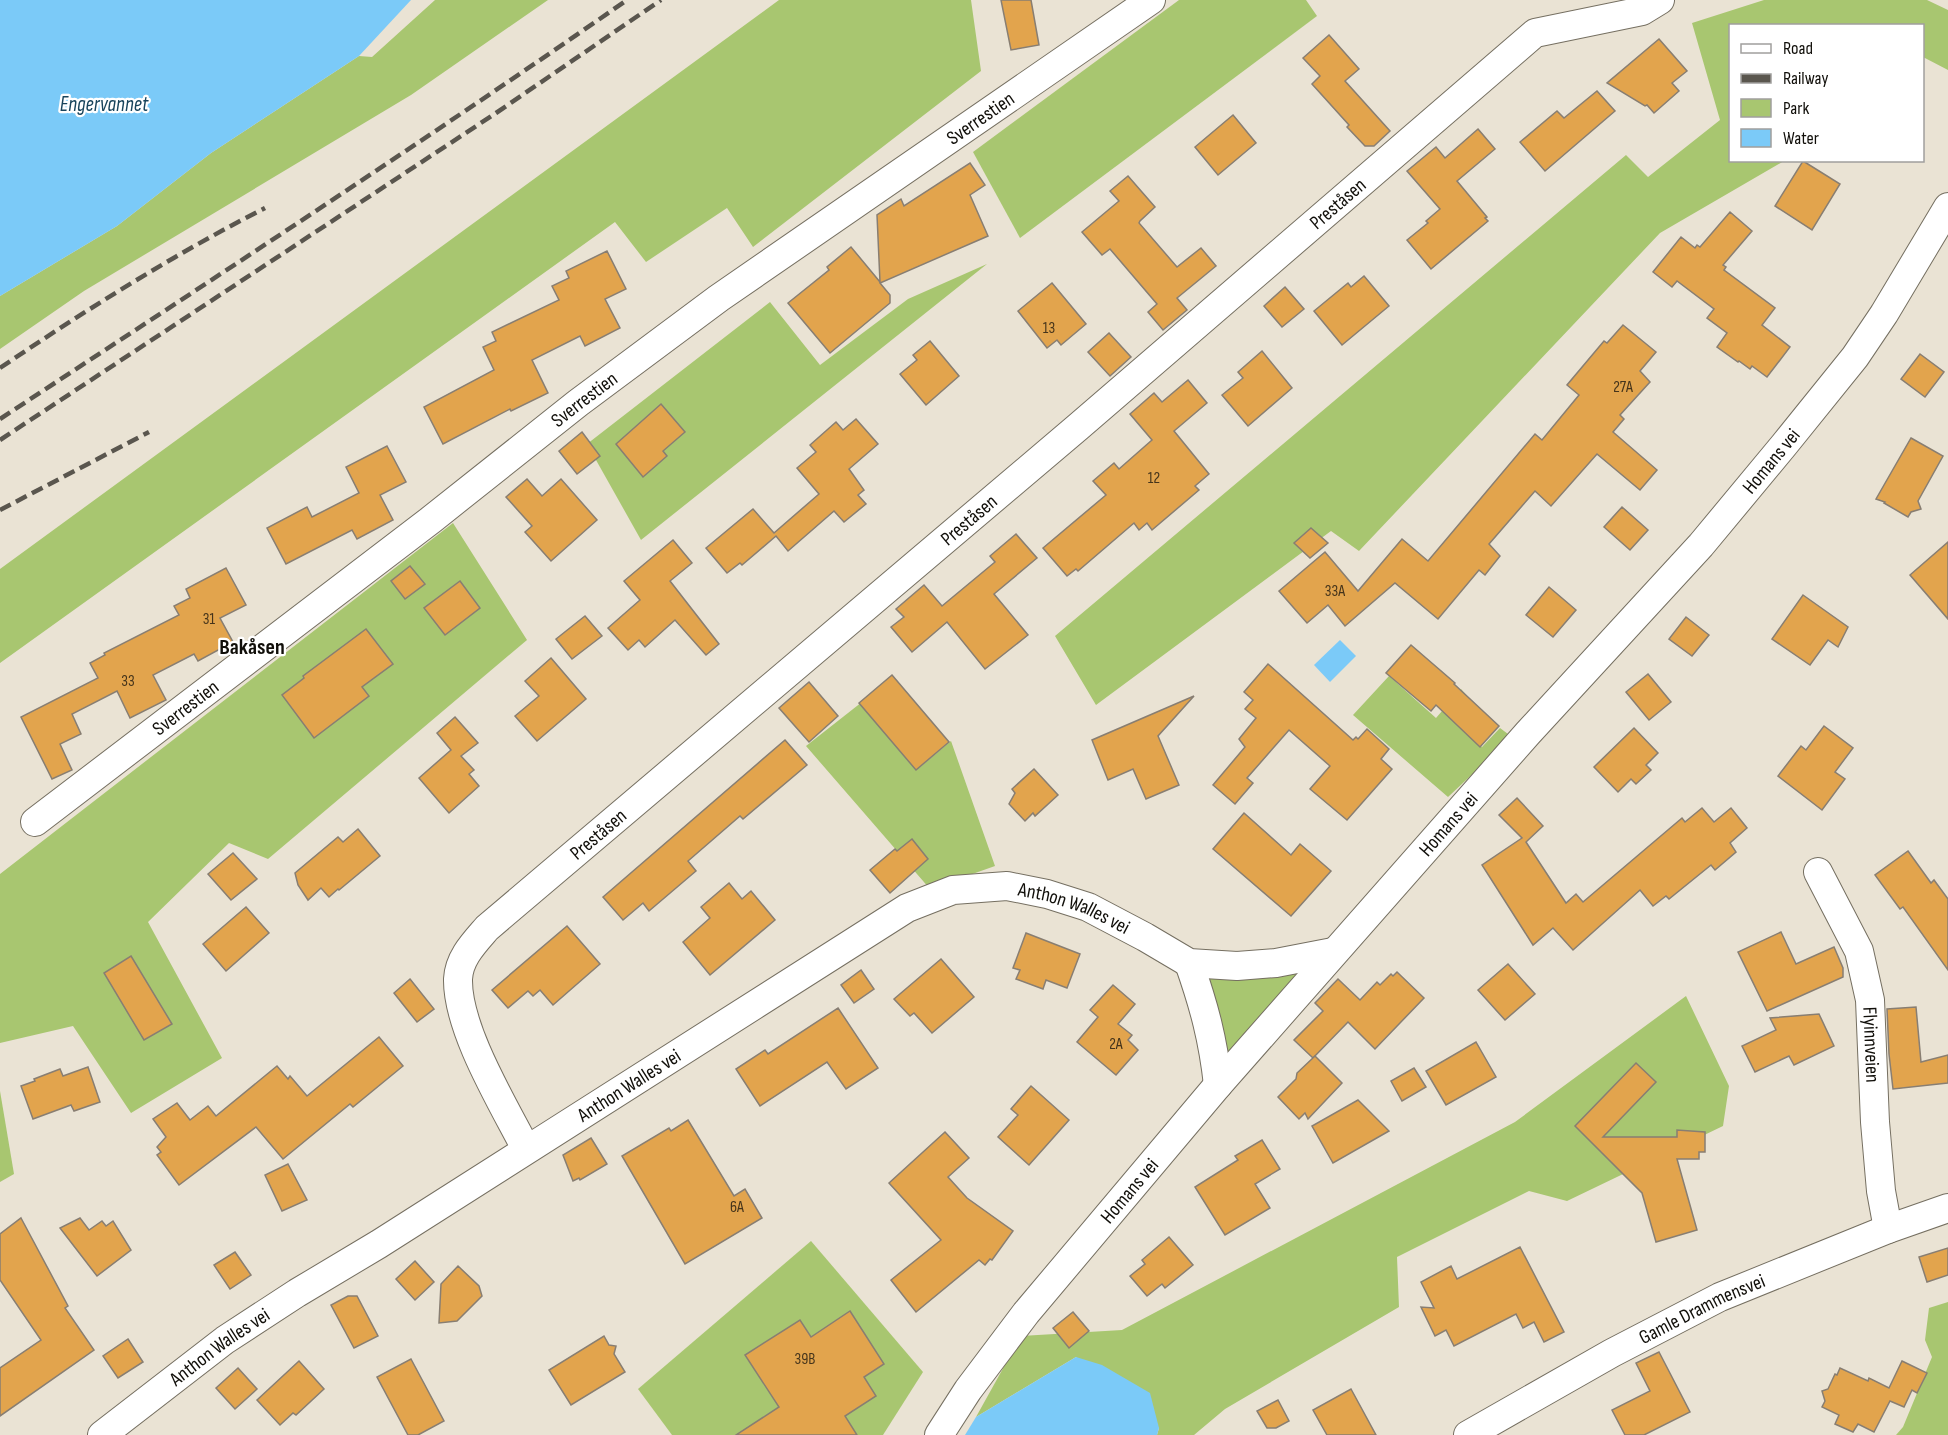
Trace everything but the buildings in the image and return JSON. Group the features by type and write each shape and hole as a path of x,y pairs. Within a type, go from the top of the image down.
{"street":[{"name":"Sverrestien","path":"35,822 423,526 578,403 692,318 1151,0"},
{"name":"Preståsen","path":"526,1149 480,1059 462,1010 458,978 467,950 487,928 1078,427 1534,33 1642,11 1660,0"},
{"name":"Homans vei","path":"939,1435 968,1390 1026,1313 1218,1085 1528,733 1701,545 1769,463 1861,348 1948,207"},
{"name":"Flyinnveien","path":"1818,872 1859,951 1870,1000 1875,1122 1881,1191 1888,1229"},
{"name":"Anthon Walles vei","path":"102,1435 225,1340 907,908 953,890 1007,886 1047,894 1088,907 1189,963 1238,966 1266,964 1333,952"},
{"path":"1189,963 1203,1003 1213,1044 1218,1085"},
{"name":"Gamle Drammensvei","path":"1468,1435 1612,1353 1720,1297 1888,1229 1948,1208"}],"green space":[{"path":"435,0 548,0 411,95 84,291 0,349 0,296 117,226 211,153 359,56 372,57"},
{"path":"779,0 971,0 981,71 753,247 727,208 646,262 615,222 0,663 0,569"},
{"path":"1179,0 1306,0 1317,16 1020,238 973,152"},
{"path":"1764,0 1927,0 1948,10 1948,70 1924,58 1924,24 1729,24 1729,162 1782,162 1660,233 1359,551 1331,531 1096,705 1055,636 1626,155 1648,177 1720,120 1692,23"},
{"path":"987,264 641,540 587,444 770,302 820,365 908,299"},
{"path":"453,523 527,640 268,859 229,843 148,922 222,1058 131,1113 73,1026 0,1043 0,874"},
{"path":"1389,676 1436,718 1461,689 1476,706 1458,725 1482,747 1500,728 1512,737 1448,797 1353,715"},
{"path":"862,702 919,768 951,741 995,866 930,889 806,746"},
{"path":"1309,972 1226,1062 1209,979"},
{"path":"1686,996 1729,1086 1723,1126 1567,1201 1529,1191 1397,1257 1399,1307 1225,1409 1194,1435 1157,1435 1159,1428 1076,1357 976,1417 1021,1336 1122,1330 1515,1122"},
{"path":"0,1091 14,1174 0,1182"},
{"path":"811,1241 923,1372 883,1435 672,1435 638,1389"},
{"path":"1948,1302 1948,1435 1896,1435 1903,1427 1932,1357 1925,1340 1929,1308"}],"water":[{"name":"Engervannet","path":"0,0 411,0 359,56 211,153 117,226 0,296"},
{"path":"1340,640 1356,656 1330,682 1314,665"},
{"path":"1076,1357 1102,1365 1150,1393 1159,1428 1157,1435 965,1435 976,1417"}],"railway":[{"path":"0,419 236,264 627,0"},
{"path":"0,440 496,113 661,0"},
{"path":"0,368 130,284 265,208"},
{"path":"0,510 149,432"}],"district":[{"name":"Bakåsen","path":"252,646"}]}
